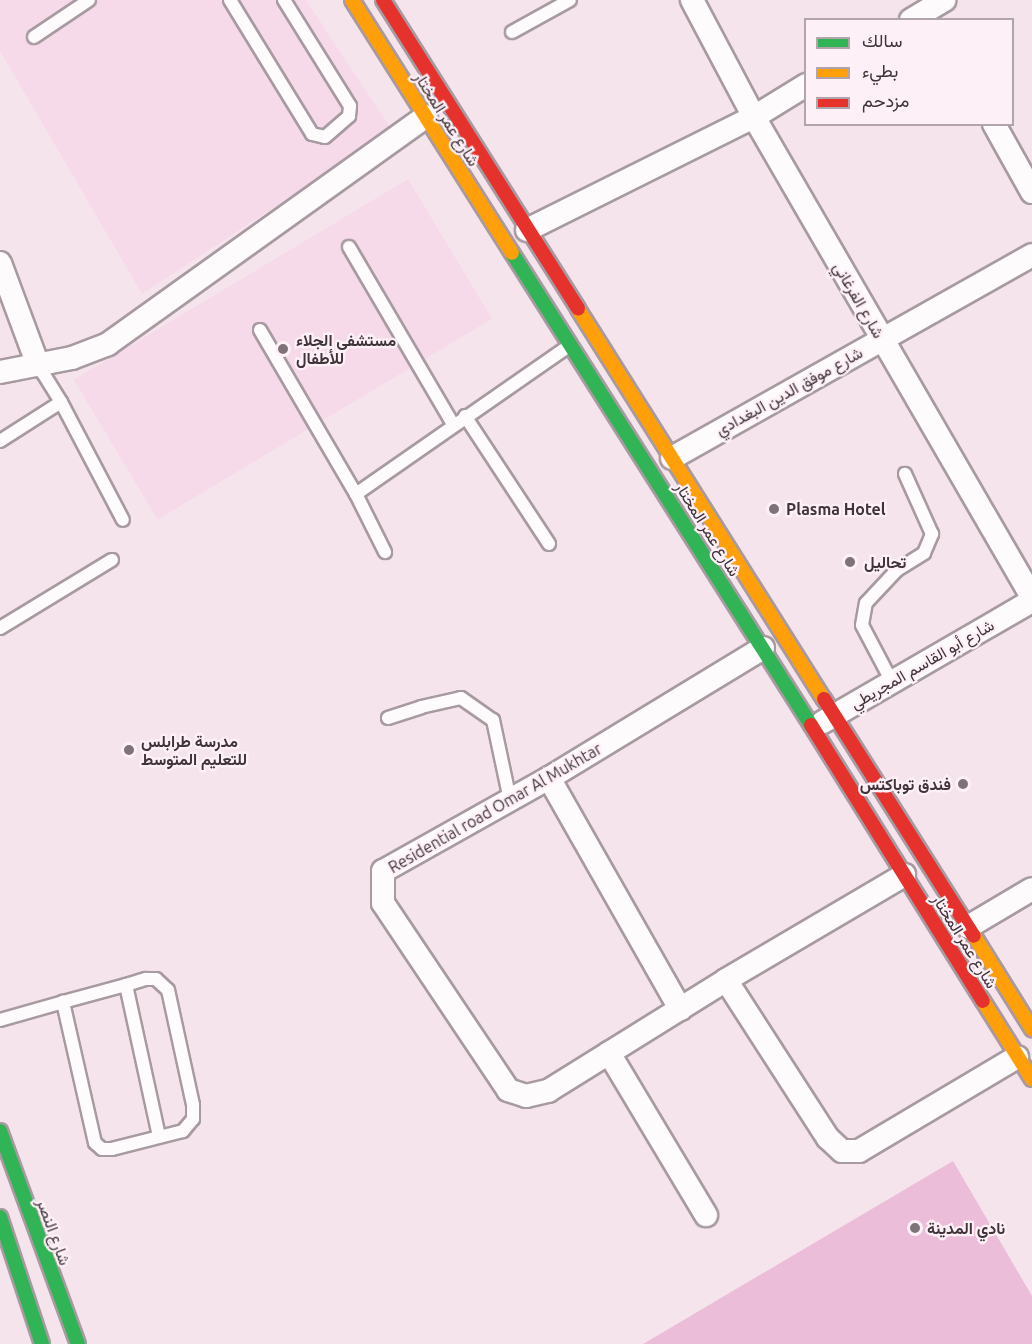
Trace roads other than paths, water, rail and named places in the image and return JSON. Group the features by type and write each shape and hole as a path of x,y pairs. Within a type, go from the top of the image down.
{"main road":[{"name":"شارع عمر المختار","path":"352,0 763,648 1032,1078"},
{"name":"شارع عمر المختار","path":"383,0 1032,1029"},
{"name":"شارع النصر","path":"0,1131 78,1344"},
{"path":"0,1217 42,1344"}],"street":[{"name":"شارع الفرغاني","path":"692,0 754,117 1032,599"},
{"path":"527,230 754,117 804,86"},
{"path":"0,372 72,358 108,344 426,116"},
{"path":"995,126 1032,192"},
{"name":"شارع موفق الدين البغدادي","path":"672,458 784,392 882,340 1032,255"},
{"path":"0,263 38,365"},
{"name":"شارع أبو القاسم المجريطي","path":"813,729 1032,599"},
{"name":"Residential road Omar Al Mukhtar","path":"763,648 549,778 383,872 383,903 508,1090 526,1096 548,1091 726,980 904,875"},
{"path":"549,778 680,1009"},
{"path":"968,927 1032,889"},
{"path":"726,980 828,1138 842,1151 859,1151 1017,1057"},
{"path":"609,1053 706,1215"}],"lane":[{"path":"34,37 89,0"},
{"path":"230,0 312,135 325,137 349,116 350,106 284,0"},
{"path":"512,32 570,0"},
{"path":"349,247 453,424"},
{"path":"260,330 356,494 385,552"},
{"path":"356,494 453,424 571,344"},
{"path":"38,365 61,402 123,520"},
{"path":"0,441 61,402"},
{"path":"465,417 549,544"},
{"path":"892,682 862,625 866,603 897,570 924,553 932,534 905,474"},
{"path":"0,628 112,560"},
{"path":"388,718 421,706 461,698 494,720 510,800"},
{"path":"0,1020 63,1002 126,985 156,979 168,990 193,1105 193,1119 183,1131 112,1149 102,1149 95,1143 63,1002"},
{"path":"126,985 159,1136"}],"place":[{"name":"مستشفى الجلاء للأطفال","path":"283,349"},
{"name":"Plasma Hotel","path":"774,509"},
{"name":"تحاليل","path":"850,562"},
{"name":"مدرسة طرابلس للتعليم المتوسط","path":"129,750"},
{"name":"فندق توباكتس","path":"963,784"},
{"name":"نادي المدينة","path":"915,1228"}]}
